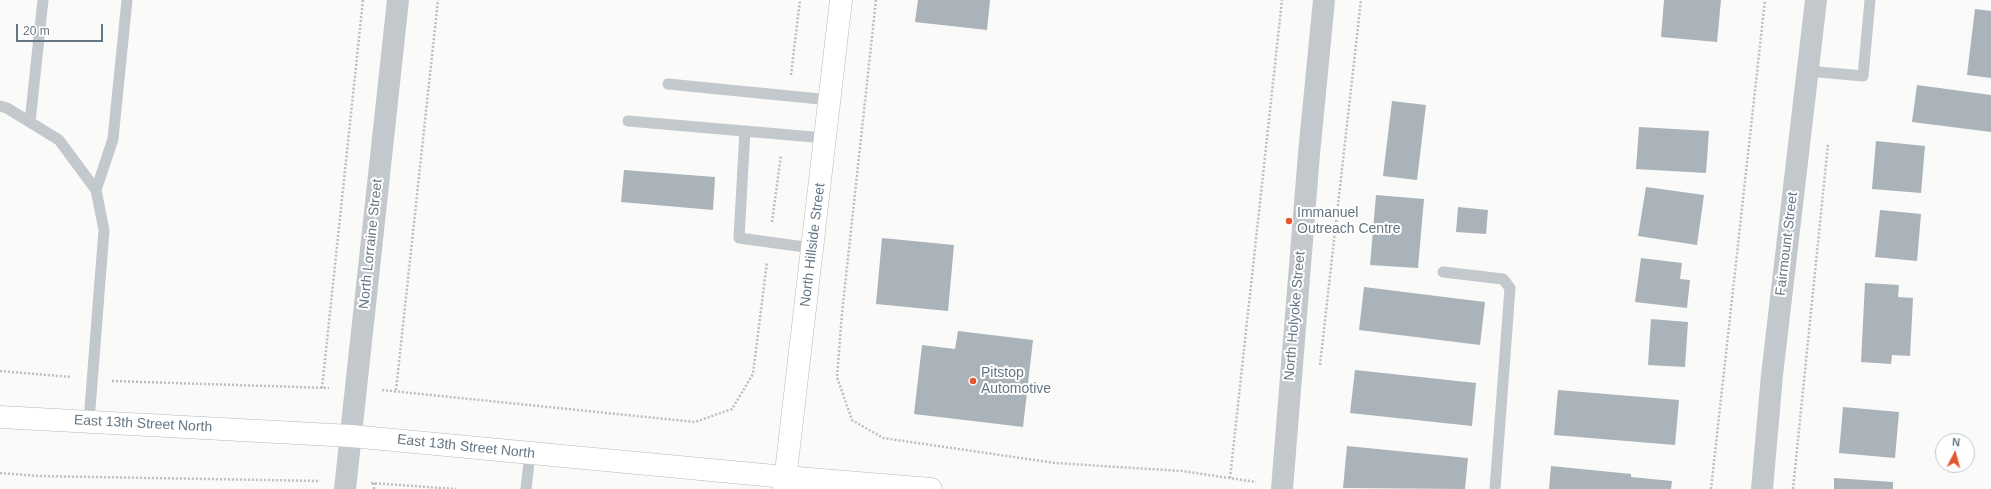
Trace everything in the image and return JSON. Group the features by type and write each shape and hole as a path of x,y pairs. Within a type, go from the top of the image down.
{"main road":[{"name":"North Hillside Street","path":"784,483 841,0"},
{"name":"East 13th Street North","path":"0,417 351,436 530,453 784,483 931,489"}],"street":[{"name":"North Lorraine Street","path":"345,486 398,0"},
{"name":"North Holyoke Street","path":"1282,487 1308,154 1324,0"},
{"name":"Fairmount Street","path":"1762,489 1772,374 1816,0"}],"lane":[{"path":"30,122 43,0"},
{"path":"96,190 113,139 127,0"},
{"path":"1808,71 1863,76 1870,0"},
{"path":"668,84 830,100"},
{"path":"0,106 7,108 59,140 96,190 104,230 89,421"},
{"path":"628,121 825,138"},
{"path":"745,131 739,238 812,248"},
{"path":"1443,272 1503,278 1510,288 1495,489"},
{"path":"526,489 530,453"}],"path":[{"path":"322,388 362,0"},
{"path":"396,390 438,0"},
{"path":"788,96 800,0"},
{"path":"876,0 842,313 837,377 852,420 882,438 1055,462 1182,471 1282,487"},
{"path":"1230,478 1282,0"},
{"path":"1320,372 1361,0"},
{"path":"1711,489 1765,0"},
{"path":"0,371 133,383 396,390 695,422 732,409 753,374 784,135"},
{"path":"1793,489 1828,137"},
{"path":"0,473 38,476 345,486 374,483 456,489"},
{"path":"374,483 374,489"}],"building":[{"path":"918,0 990,0 987,30 915,22"},
{"path":"1664,0 1721,0 1717,42 1661,37"},
{"path":"1975,9 1991,11 1991,78 1967,75"},
{"path":"1917,85 1991,95 1991,132 1912,122"},
{"path":"1392,101 1426,105 1417,180 1383,176"},
{"path":"1639,127 1709,131 1706,173 1636,169"},
{"path":"1876,141 1925,146 1921,193 1872,189"},
{"path":"624,170 715,177 713,210 621,202"},
{"path":"1646,187 1704,195 1697,245 1638,236"},
{"path":"1376,195 1424,199 1418,268 1370,265"},
{"path":"1458,207 1488,210 1486,234 1456,232"},
{"path":"1880,210 1921,214 1917,261 1875,257"},
{"path":"882,238 954,245 948,311 876,304"},
{"path":"1641,258 1682,263 1680,279 1690,280 1687,308 1635,302"},
{"path":"1865,283 1899,285 1898,297 1913,298 1910,356 1892,355 1891,364 1861,362"},
{"path":"1364,287 1485,302 1480,345 1359,330"},
{"path":"1651,319 1688,322 1685,367 1648,365"},
{"name":"Pitstop Automotive","path":"958,331 1033,340 1023,427 914,414 922,345 955,349"},
{"path":"1355,370 1476,383 1472,426 1350,413"},
{"path":"1558,390 1679,400 1675,445 1554,435"},
{"path":"1843,407 1899,412 1895,458 1839,453"},
{"path":"1347,446 1468,458 1465,489 1343,488"},
{"path":"1551,466 1631,474 1631,477 1672,481 1671,489 1549,489"},
{"path":"1834,478 1893,482 1893,489 1834,489"}],"place":[{"name":"Immanuel Outreach Centre","path":"1289,221"},
{"name":"Pitstop Automotive","path":"973,381"}]}
